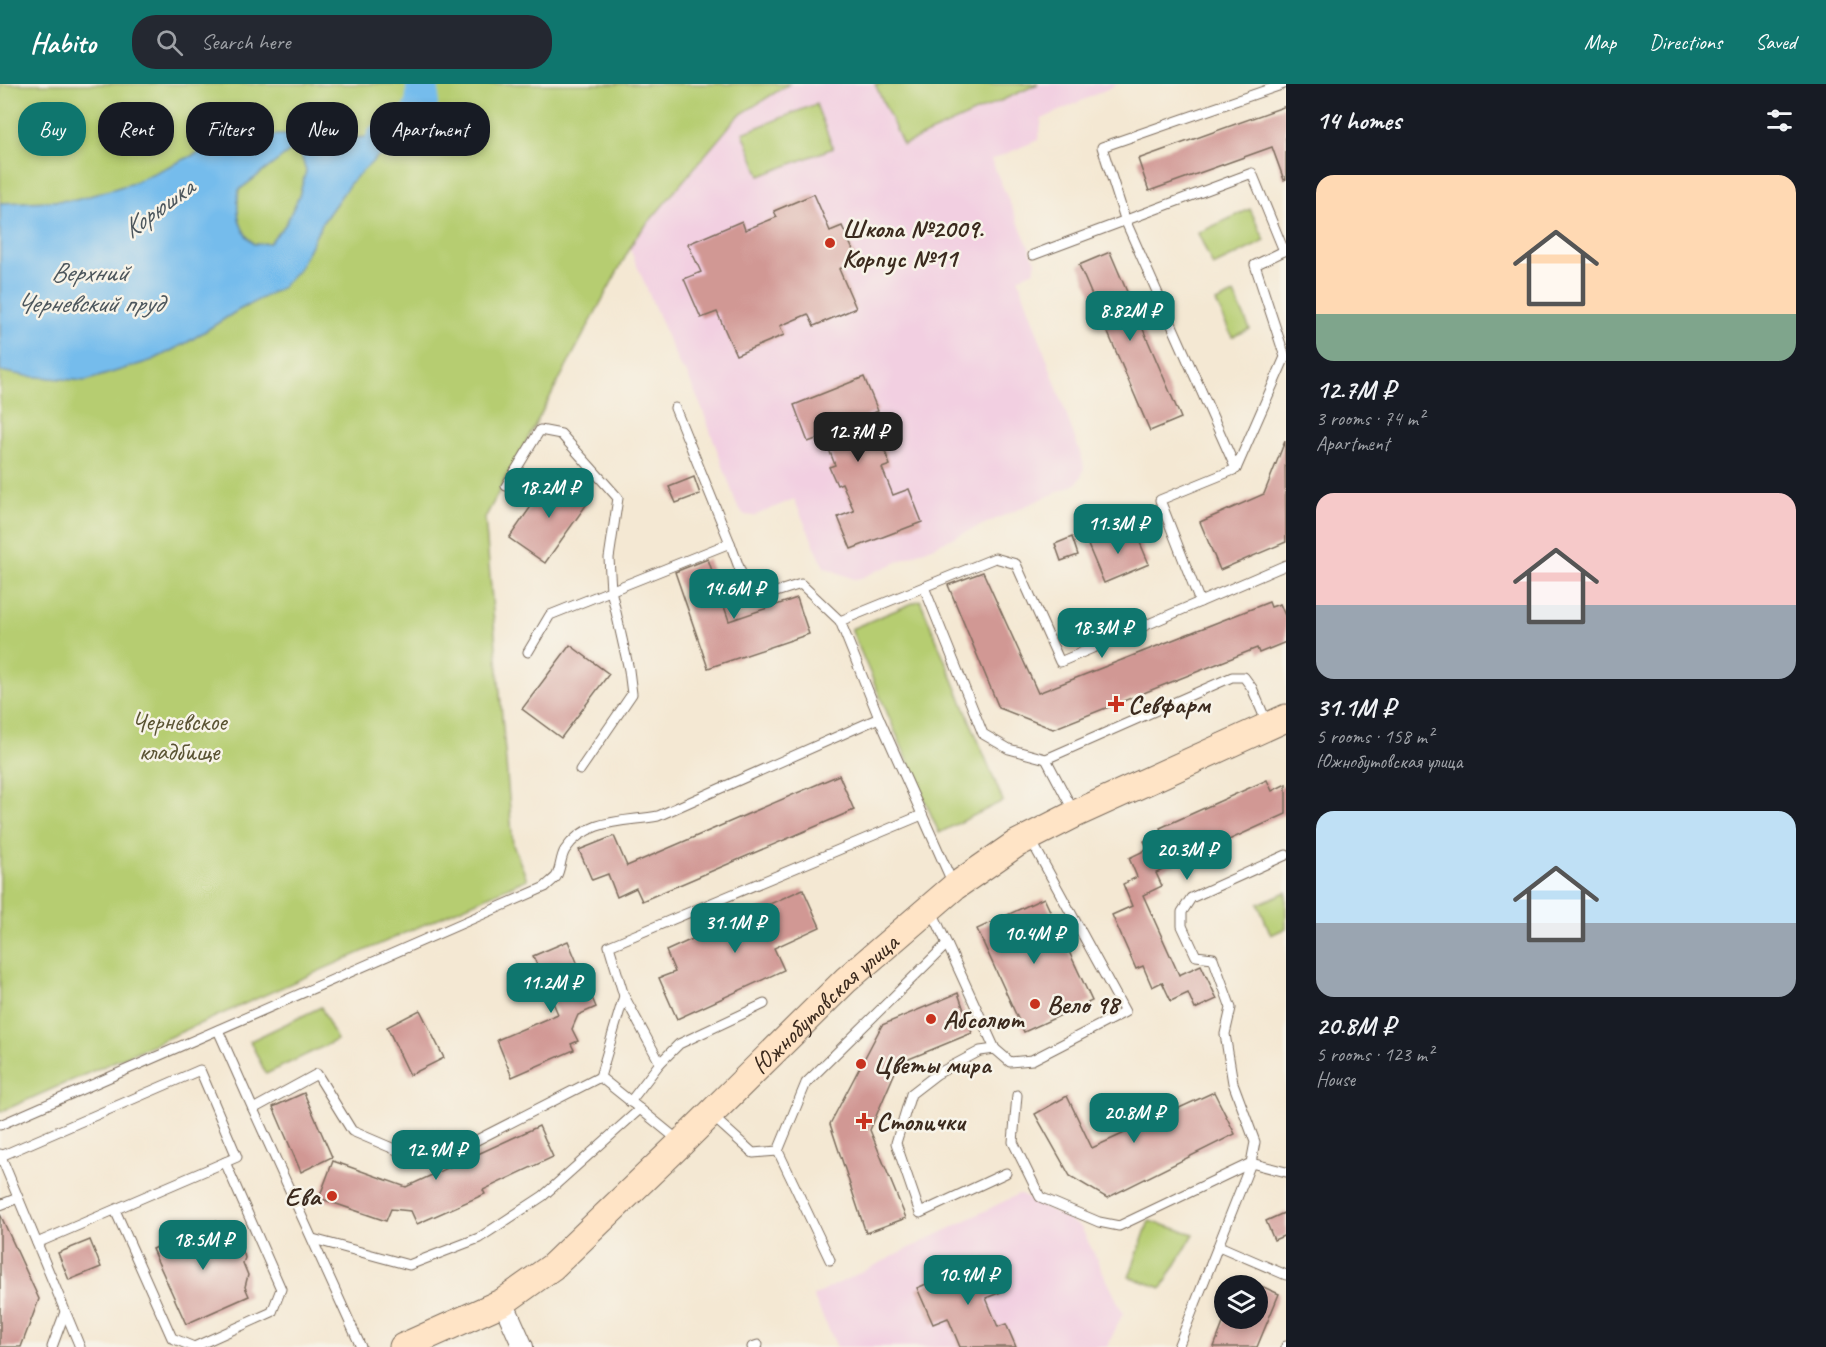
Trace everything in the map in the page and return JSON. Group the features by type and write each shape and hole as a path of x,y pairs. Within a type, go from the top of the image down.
{"street":[{"name":"Южнобутовская улица","path":"403,1347 503,1302 552,1267 846,980 954,887 1029,837 1277,722"},
{"path":"503,1302 523,1347"}],"lane":[{"path":"1236,470 1126,222 1102,147 1284,84"},
{"path":"1033,255 1252,173 1285,250 1256,265 1285,357 1236,470 1160,500 1200,602"},
{"path":"675,408 751,600 801,584 840,621 879,718 954,887"},
{"path":"506,486 540,430 561,434 618,498 609,558 611,590 632,694 580,770"},
{"path":"528,652 550,615 730,543"},
{"path":"840,621 995,558 1016,564 1060,662 1286,565"},
{"path":"924,587 983,734 1009,749 1046,759 1232,677 1244,677 1277,722"},
{"path":"0,1125 545,887 556,877 564,851 577,837 600,824 629,818 658,816 879,718"},
{"path":"1046,759 1075,814"},
{"path":"660,1063 624,996 609,946 922,815"},
{"path":"930,907 995,1049 1010,1062 1032,1060 1125,1011 1029,837"},
{"path":"1178,1347 1251,1163 1255,1142 1233,1083 1225,1034 1231,1008 1213,958 1196,956 1182,926 1182,912 1191,898 1286,855"},
{"path":"830,1260 778,1151 806,1083 947,944"},
{"path":"253,1109 317,1074 352,1131 413,1156 473,1142 600,1077 624,996"},
{"path":"630,1102 660,1063 679,1044 764,1004"},
{"path":"218,1030 361,1347"},
{"path":"995,1049 980,1051 937,1074 911,1094 896,1143 920,1213 1005,1173"},
{"path":"37,1243 237,1157 200,1070 0,1155 80,1347"},
{"path":"600,1077 681,1143"},
{"path":"1017,1095 1013,1142 1041,1197 1099,1222 1119,1226 1251,1163 1286,1172"},
{"path":"314,1239 409,1265 479,1238 543,1196 640,1109"},
{"path":"710,1114 753,1153 778,1151"},
{"path":"115,1210 172,1338 194,1347 273,1312 281,1289 225,1162"},
{"path":"0,1205 18,1198"},
{"path":"1218,1246 1286,1275"},
{"path":"52,1347 65,1312"}],"shaded area":[{"path":"789,84 1118,84 1042,119 1038,140 991,160 1036,263 1034,271 1018,278 1083,461 1084,468 1081,477 1076,484 856,580 824,567 794,499 754,516 745,515 738,508 703,411 686,372 680,367 630,249 636,237 738,116"},
{"path":"1019,1194 1081,1227 1123,1313 1107,1347 837,1347 813,1296"}],"green space":[{"name":"Черневское кладбище","path":"0,84 789,84 738,116 636,237 485,518 513,845 527,879 0,1112"},
{"path":"875,84 1038,84 903,145"},
{"path":"816,104 833,148 760,176 743,133"},
{"path":"1250,209 1265,241 1213,266 1198,233"},
{"path":"1234,294 1250,329 1232,337 1216,302"},
{"path":"920,600 1003,801 939,833 851,629"},
{"path":"1286,892 1286,928 1271,935 1258,904"},
{"path":"321,1007 337,1040 266,1074 250,1041"},
{"path":"1149,1221 1194,1234 1162,1288 1129,1277"}],"water":[{"name":"Верхний Черневский пруд","path":"274,135 286,135 286,154 239,190 239,219 244,232 254,244 269,243 285,225 299,196 306,171 302,156 358,156 358,138 370,136 370,156 379,156 351,182 323,222 298,270 281,288 153,360 85,381 26,376 0,371 0,203 76,200 130,184 192,156 274,156"}],"building":[{"path":"1286,106 1286,179 1284,180 1272,147 1149,191 1138,159"},
{"path":"814,194 830,231 842,226 858,261 839,269 856,308 814,326 808,314 780,326 784,335 736,355 717,312 701,318 684,279 701,272 688,244 742,221 745,230 777,217 774,211"},
{"path":"1110,252 1181,418 1150,431 1079,265"},
{"path":"864,377 878,411 862,418 874,447 882,443 890,465 882,468 893,495 909,489 922,522 851,549 838,517 854,511 842,483 837,485 829,467 835,465 824,436 808,442 794,405"},
{"path":"1285,441 1286,542 1220,570 1200,522 1264,494"},
{"path":"553,475 589,501 545,563 509,538"},
{"path":"694,477 700,494 676,503 669,487"},
{"path":"1133,526 1149,564 1104,583 1088,545"},
{"path":"1072,537 1078,555 1061,561 1055,544"},
{"path":"708,559 729,621 797,598 809,634 708,668 675,572"},
{"path":"983,572 1038,693 1269,602 1271,607 1280,604 1286,618 1286,642 1259,653 1257,648 1053,729 999,708 948,585"},
{"path":"570,645 609,674 561,738 522,709"},
{"path":"839,775 854,810 642,901 636,888 617,897 608,874 592,880 579,850 614,836 627,866"},
{"path":"1267,780 1272,791 1286,784 1286,814 1156,873 1162,886 1143,895 1179,975 1201,965 1217,999 1195,1009 1188,993 1171,1001 1162,982 1152,987 1143,966 1136,969 1112,915 1132,906 1123,884 1137,877 1129,858 1148,849 1144,841 1162,833 1160,828"},
{"path":"803,889 820,927 774,948 784,970 677,1019 659,978 675,972 666,951"},
{"path":"1044,898 1092,1001 1024,1032 977,929"},
{"path":"568,941 596,1007 578,1015 572,1029 578,1041 571,1044 574,1050 512,1077 497,1040 558,1014 533,956"},
{"path":"958,993 972,1033 899,1063 870,1130 906,1218 866,1233 830,1124 882,1025"},
{"path":"420,1010 444,1058 410,1075 387,1027"},
{"path":"1214,1092 1235,1134 1107,1198 1070,1176 1035,1114 1067,1096 1092,1148"},
{"path":"304,1093 332,1157 301,1172 273,1107"},
{"path":"539,1126 553,1157 483,1190 485,1194 417,1224 411,1211 391,1209 386,1221 319,1198 333,1161 406,1187"},
{"path":"1286,1212 1286,1235 1274,1240 1266,1221"},
{"path":"0,1214 39,1299 21,1347 0,1347"},
{"path":"216,1221 220,1231 230,1236 235,1247 241,1249 244,1254 243,1263 248,1275 245,1287 249,1296 186,1324 152,1249"},
{"path":"90,1240 101,1267 69,1280 58,1253"},
{"path":"987,1258 1001,1292 986,1298 998,1327 1006,1324 1016,1347 960,1347 948,1318 933,1324 917,1288"},
{"path":"1268,1289 1279,1294 1268,1320"},
{"path":"1221,1329 1264,1329 1257,1347 1214,1347"}],"waterway":[{"name":"Корюшка","path":"422,84 422,102"}],"place":[{"name":"Школа №2009. Корпус №11","path":"830,243"},
{"name":"Севфарм","path":"1116,704"},
{"name":"Вело 98","path":"1035,1004"},
{"name":"Абсолют","path":"931,1019"},
{"name":"Цветы мира","path":"861,1064"},
{"name":"Столички","path":"864,1121"},
{"name":"Ева","path":"332,1196"}]}
